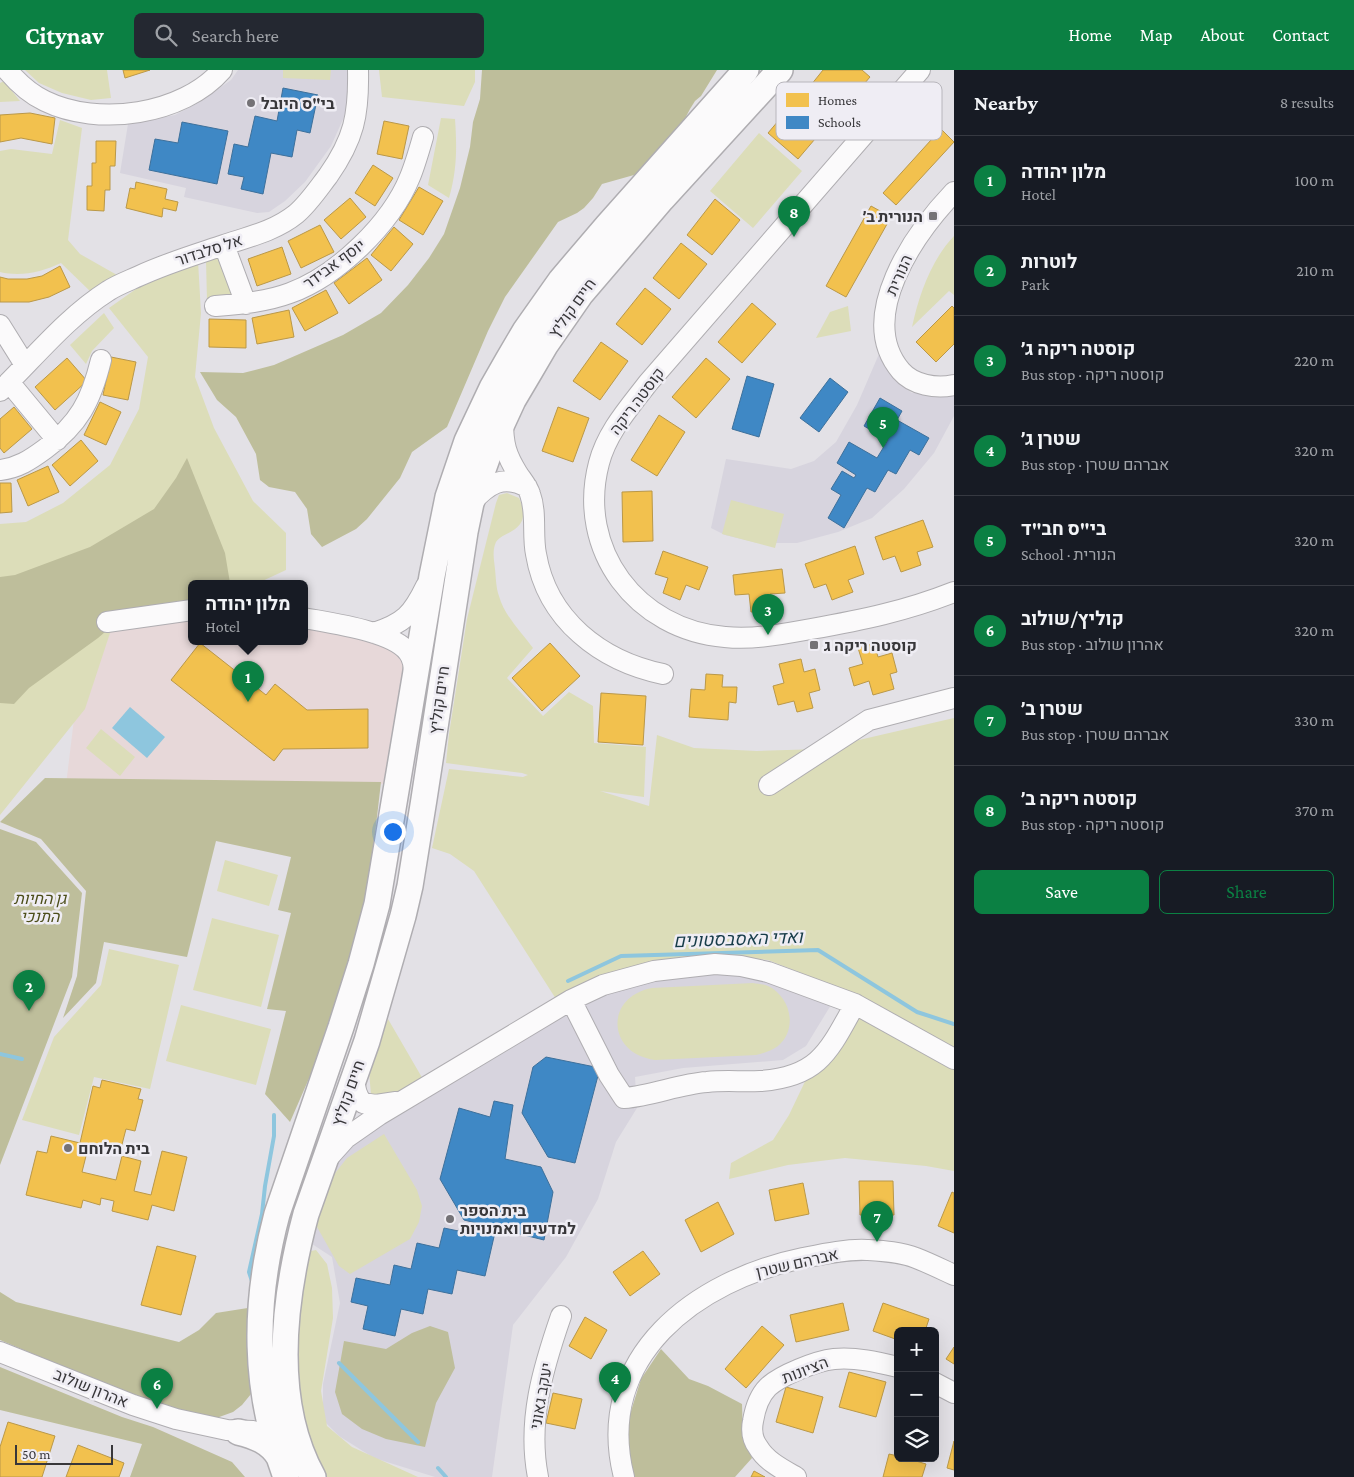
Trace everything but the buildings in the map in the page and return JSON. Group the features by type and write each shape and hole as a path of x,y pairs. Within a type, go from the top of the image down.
{"main road":[{"name":"חיים קוליץ","path":"276,1420 262,1380 259,1348 260,1312 270,1240 289,1176 341,1027 369,937 383,876 432,576 448,497 467,441 492,388 525,331 561,280 580,256 746,70"},
{"name":"חיים קוליץ","path":"276,1420 285,1380 288,1304 299,1238 355,1070 367,1041 410,886 453,604 471,503 490,450 503,420 546,344 598,272 780,70"},
{"path":"262,1380 257,1404 238,1426 273,1448 283,1467"},
{"path":"276,1420 283,1467"},
{"path":"276,1420 312,1477"}],"street":[{"path":"0,73 6,70 30,92 46,102 73,111 103,114 133,113 171,104 194,93 215,78 222,70"},
{"name":"אל סלבדור","path":"5,386 81,311 108,290 160,266 257,235 280,225 296,213 318,190 346,147 353,130 358,100 358,70"},
{"name":"קוסטה ריקה","path":"910,82 920,70"},
{"name":"יוסף אבידר","path":"215,306 246,304 289,294 307,286 349,257 387,217 399,199 410,177 423,137"},
{"name":"קוסטה ריקה","path":"859,140 648,384 610,434 599,463 594,506 596,526 605,554 616,576 634,597 649,610 681,627 700,633 740,638 783,634 897,612 954,592"},
{"name":"הנורית","path":"954,192 928,222 897,272 886,308 885,327 890,352 896,365 906,376 930,386 944,387 954,385"},
{"path":"224,245 246,304"},
{"path":"0,325 25,365"},
{"path":"0,470 23,465 57,440 74,424 95,385 101,360"},
{"path":"5,386 57,440"},
{"path":"503,420 503,441 507,455 530,493 535,551 538,568 546,589 569,624 585,639 622,662 664,674"},
{"path":"471,503 480,494 499,482 508,480 527,487"},
{"path":"374,633 395,626 405,618 419,602 432,576"},
{"path":"108,622 188,611"},
{"path":"308,619 374,633 395,641 408,652 412,659 414,684"},
{"path":"768,785 869,720 954,698"},
{"path":"323,1166 330,1155 346,1138 403,1101 571,1000 603,985 654,971 715,964 741,966 768,972 855,1004 954,1060"},
{"path":"571,1000 609,1075 624,1098 706,1082 761,1081 792,1076 813,1066 826,1052 855,1004"},
{"path":"355,1070 355,1086 363,1103 376,1105 403,1101"},
{"name":"אברהם שטרן","path":"624,1477 618,1443 618,1418 626,1388 639,1362 666,1324 702,1298 729,1282 750,1273 787,1262 846,1251 865,1250 898,1254 915,1258 954,1275"},
{"name":"יעקב גאוני","path":"538,1477 534,1457 533,1428 547,1358 562,1316"},
{"name":"אהרון שולוב","path":"0,1352 156,1413 187,1422 227,1430 238,1426 276,1420"},
{"name":"הציונות","path":"796,1477 764,1455 753,1436 754,1414 762,1394 769,1386 806,1366 832,1359 850,1358 894,1366"},
{"path":"939,1384 954,1393"}],"shaded area":[{"path":"238,70 348,70 349,96 344,117 331,146 305,182 285,201 269,212 257,213 184,197 186,188 120,173 128,124 175,115 200,102 231,80"},
{"path":"879,354 894,379 912,393 954,393 954,416 934,453 904,489 872,518 838,532 797,543 758,543 725,535 711,528 726,459 791,469 814,461 836,442 857,405"},
{"path":"188,603 188,645 308,645 308,619 409,653 398,784 66,785 87,612"},
{"name":"בית הספר למדעים ואמנויות","path":"655,974 761,974 834,1000 806,1046 783,1060 683,1068 635,1077 637,1108 616,1142 598,1199 566,1257 513,1325 492,1477 435,1477 374,1458 339,1436 323,1420 323,1384 340,1303 332,1257 306,1240 328,1170 358,1134 584,998"}],"green space":[{"path":"25,70 107,70 111,98 91,100 62,93 39,83"},
{"path":"283,70 331,70 330,80 283,78"},
{"path":"379,70 475,70 475,82 464,106 382,97"},
{"path":"482,70 717,70 701,96 690,109 677,134 641,173 602,184 584,208 558,222 505,297 488,331 447,427 412,452 400,478 367,519 356,529 322,547 311,534 307,509 295,492 269,487 260,480 256,454 236,417 217,400 200,372 243,373 274,365 343,335 381,313 408,285 429,258 444,234 460,188 470,147 473,122 480,99"},
{"path":"4,81 20,101 0,102 0,83"},
{"path":"441,118 455,119 456,159 449,198 428,185"},
{"path":"60,120 82,128 68,240 80,254 117,275 93,294 61,263 31,273 0,272 0,151 11,149 52,154"},
{"path":"759,133 802,171 753,228 710,191"},
{"path":"954,236 954,295 949,291 912,327 918,303 932,267"},
{"path":"220,253 234,298 207,301 206,260"},
{"path":"198,261 201,313 195,377 214,428 253,501 286,533 286,570 264,580 188,580 188,585 112,627 85,709 0,815 0,524 26,522 63,503 110,465 139,409 148,357 109,308 136,289"},
{"path":"848,306 851,331 816,338 830,312"},
{"path":"104,313 114,328 92,351 86,364 70,345"},
{"path":"187,458 225,553 230,580 188,580 188,608 119,620 98,638 29,688 14,704 0,703 0,577 15,575 90,547 154,509 176,478"},
{"path":"507,493 519,498 523,516 517,528 496,542 494,555 497,586 501,603 505,610 533,648 507,678 543,716 569,692 593,706 594,743 646,747 644,797 600,791 649,806 657,735 694,748 757,751 820,749 954,718 954,1171 926,1166 845,1158 788,1165 729,1179 731,1163 773,1140 789,1115 810,1071 852,993 768,960 708,954 637,967 556,999 474,871 450,854 432,848 449,769 523,777 528,775 446,763 467,619 496,503 499,495"},
{"path":"731,500 784,514 775,548 722,534"},
{"path":"101,729 135,757 120,776 86,748"},
{"path":"45,778 381,782 369,886 361,920 331,1028 290,1122 265,1094 286,1011 267,1009 291,913 278,910 291,857 216,841 187,957 104,942 96,983 63,1018 77,976 86,891 41,839 0,822"},
{"name":"גן החיות התנכי","path":"0,829 36,842 82,893 72,977 0,1165"},
{"path":"225,860 278,875 269,906 217,891"},
{"path":"212,918 279,935 261,1007 193,990"},
{"path":"109,949 179,965 150,1089 94,1077 79,1135 22,1120 54,1037 101,985"},
{"path":"753,983 766,985 776,991 787,1005 789,1014 790,1022 784,1039 778,1046 767,1052 756,1055 655,1060 639,1056 620,1037 619,1013 625,1002 636,993 652,988"},
{"path":"181,1005 271,1029 256,1085 166,1061"},
{"path":"388,1019 424,1081 392,1094 371,1095 369,1071"},
{"path":"384,1134 417,1190 422,1206 419,1222 410,1239 350,1274 339,1266 312,1218 325,1186 347,1158"},
{"path":"316,1250 327,1264 332,1288 333,1318 321,1391 327,1426 352,1447 418,1477 320,1477 309,1454 298,1393 299,1326 306,1252"},
{"path":"0,1292 16,1302 179,1342 199,1330 216,1313 254,1307 253,1382 251,1394 233,1412 211,1420 152,1404 0,1340"},
{"path":"430,1326 448,1332 455,1368 436,1403 425,1447 386,1439 362,1429 342,1414 335,1392 344,1341 386,1349 412,1333"},
{"path":"661,1349 689,1379 708,1386 742,1404 743,1436 752,1458 735,1477 632,1477 627,1424 641,1379"},
{"path":"0,1367 122,1417 153,1427 232,1462 245,1477 130,1477 142,1444 0,1410"}],"water":[{"path":"130,707 165,737 147,758 112,728"}],"waterway":[{"name":"ואדי האסבסטונים","path":"568,981 621,956 818,950 917,1012 954,1024"},
{"path":"0,1054 22,1059"},
{"path":"252,1281 249,1272 262,1214 274,1136 274,1115"},
{"path":"339,1363 418,1442"},
{"path":"438,1468 446,1477"}],"place":[{"name":"בי\"ס היובל","path":"251,103"},
{"name":"הנורית ב׳","path":"933,216"},
{"name":"קוסטה ריקה ב׳","path":"794,237"},
{"name":"בי\"ס חב\"ד","path":"883,448"},
{"name":"קוסטה ריקה ג׳","path":"768,635"},
{"name":"קוסטה ריקה ג","path":"814,645"},
{"name":"מלון יהודה","path":"248,702"},
{"name":"לוטרות","path":"29,1011"},
{"name":"בית הלוחם","path":"68,1148"},
{"name":"בית הספר למדעים ואמנויות","path":"450,1219"},
{"name":"שטרן ב׳","path":"877,1242"},
{"name":"שטרן ג׳","path":"615,1403"},
{"name":"קוליץ/שולוב","path":"157,1409"}]}
